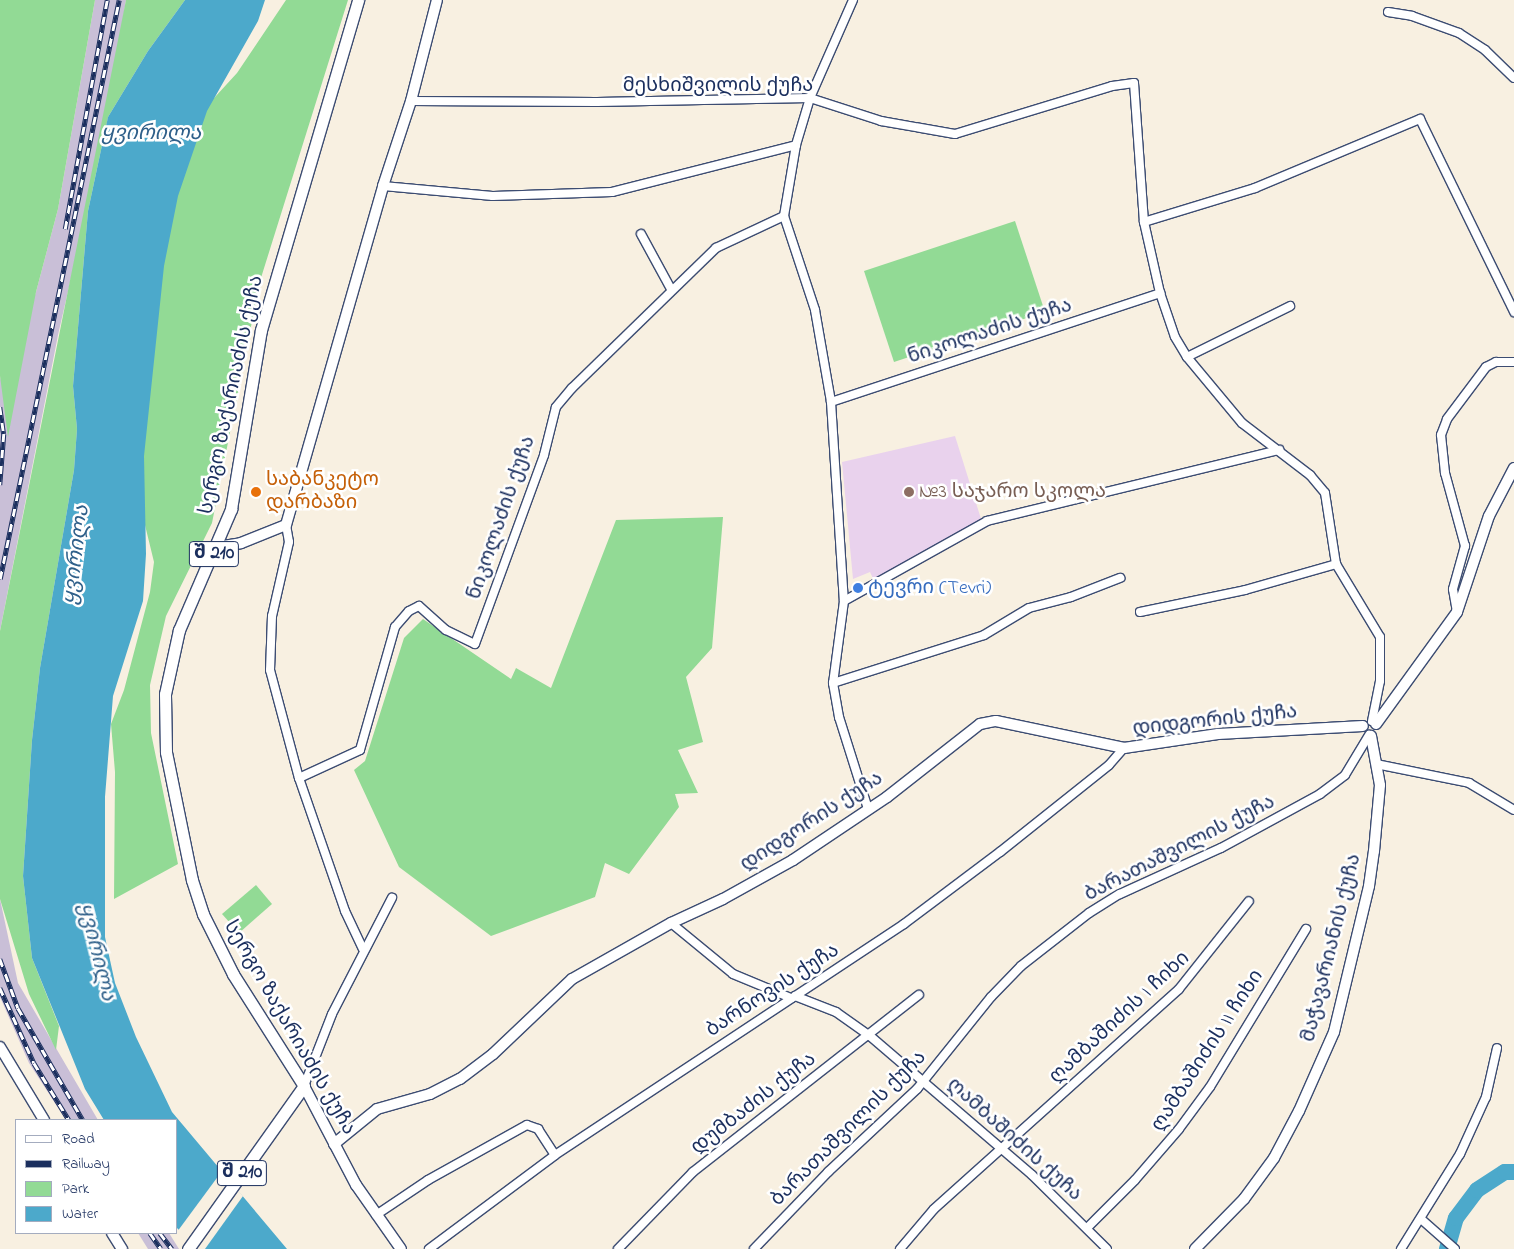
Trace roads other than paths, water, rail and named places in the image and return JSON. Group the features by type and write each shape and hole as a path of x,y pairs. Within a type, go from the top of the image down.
{"main road":[{"name":"სერგო ზაქარიაძის ქუჩა","path":"304,1086 233,974 203,914 192,880 166,752 165,694 179,630 217,547 231,509 261,330 358,0"},
{"name":"შ 210","path":"188,1249 304,1086"}],"street":[{"path":"363,949 346,911 299,778 270,670 272,616 281,564 289,542 286,526 383,186 411,101 437,0"},
{"path":"853,0 810,98 796,146 784,216 815,310 831,402 844,601 833,683 839,717 868,809"},
{"path":"1388,12 1412,16 1459,33 1484,50 1514,78"},
{"name":"მესხიშვილის ქუჩა","path":"411,101 810,98 881,121 956,134 1112,86 1134,83 1144,222"},
{"path":"1370,724 1380,681 1380,637 1336,564 1325,494 1310,475 1242,423 1187,356 1175,337 1160,293 1144,222 1255,188 1420,119 1514,312"},
{"path":"383,186 493,196 612,192 796,146"},
{"name":"ნიკოლაძის ქუჩა","path":"299,778 360,750 395,627 409,611 419,606 446,630 475,644 544,455 556,407 671,289 716,248 784,216"},
{"path":"641,234 671,289"},
{"name":"ნიკოლაძის ქუჩა","path":"831,402 1160,293"},
{"path":"1187,356 1290,306"},
{"path":"1457,612 1453,589 1465,546 1445,473 1441,435 1447,419 1486,367 1496,362 1514,362"},
{"path":"844,601 987,521 1279,450"},
{"path":"1370,724 1457,612 1489,516 1514,468"},
{"path":"217,547 241,543 286,526"},
{"path":"1140,612 1245,590 1336,564"},
{"path":"833,683 984,635 1029,608 1072,597 1120,578"},
{"name":"დიდგორის ქუჩა","path":"334,1144 377,1110 430,1094 460,1079 493,1054 572,979 671,922 723,899 793,860 868,809 960,738 988,721 1124,748 1218,734 1370,724"},
{"path":"1370,724 1377,731 1370,735"},
{"name":"მაჭავარიანის ქუჩა","path":"1196,1249 1244,1199 1274,1158 1299,1111 1334,1032 1369,886 1380,799 1370,735"},
{"name":"ბარათაშვილის ქუჩა","path":"754,1249 828,1172 924,1081 1011,976 1075,924 1120,894 1221,848 1320,794 1345,775 1370,735"},
{"name":"ბარნოვის ქუჩა","path":"430,1249 555,1154 904,924 1000,852 1109,765 1124,748"},
{"path":"1376,764 1469,783 1514,810"},
{"path":"304,1086 321,1037 363,949 392,898"},
{"name":"ღამბაშიძის I ჩიხი","path":"900,1249 934,1209 1179,989 1249,901"},
{"name":"ღამბაშიძის ქუჩა","path":"671,922 733,974 836,1012 870,1036 1003,1149 1088,1227 1107,1249"},
{"name":"ღამბაშიძის II ჩიხი","path":"1088,1227 1135,1180 1179,1129 1210,1086 1306,929"},
{"name":"დუმბაძის ქუჩა","path":"618,1249 693,1172 870,1036 919,995"},
{"path":"0,1047 43,1119"},
{"path":"1401,1249 1421,1220 1460,1154 1486,1097 1497,1048"},
{"name":"სერგო ზაქარიაძის ქუჩა","path":"304,1086 334,1144 376,1214 401,1249"},
{"path":"376,1214 428,1180 527,1125 538,1129 555,1154"},
{"path":"1421,1220 1455,1248"},
{"path":"113,1234 122,1249"}],"water":[{"name":"ყვირილა","path":"185,0 265,0 258,21 207,111 178,196 164,266 144,456 146,554 143,601 113,696 105,797 105,937 115,983 136,1037 172,1112 178,1119 103,1119 85,1089 32,958 23,876 32,740 40,668 74,470 77,429 73,386 88,211 108,117 148,51"},
{"name":"ყვირილა","path":"178,1119 287,1249 198,1249 178,1229"}],"waterway":[{"path":"1447,1249 1456,1218 1477,1190 1505,1172 1514,1172"}],"railway":[{"path":"65,229 107,0"},
{"path":"0,579 119,0"},
{"path":"0,407 4,434 0,485"},
{"path":"0,959 18,1008 82,1119"},
{"path":"0,988 34,1063 68,1119"},
{"path":"151,1234 161,1249"},
{"path":"161,1234 172,1249"}],"place":[{"name":"საბანკეტო დარბაზი","path":"256,492"},
{"name":"№3 საჯარო სკოლა","path":"909,492"},
{"name":"ტევრი (Tevri)","path":"858,588"}]}
